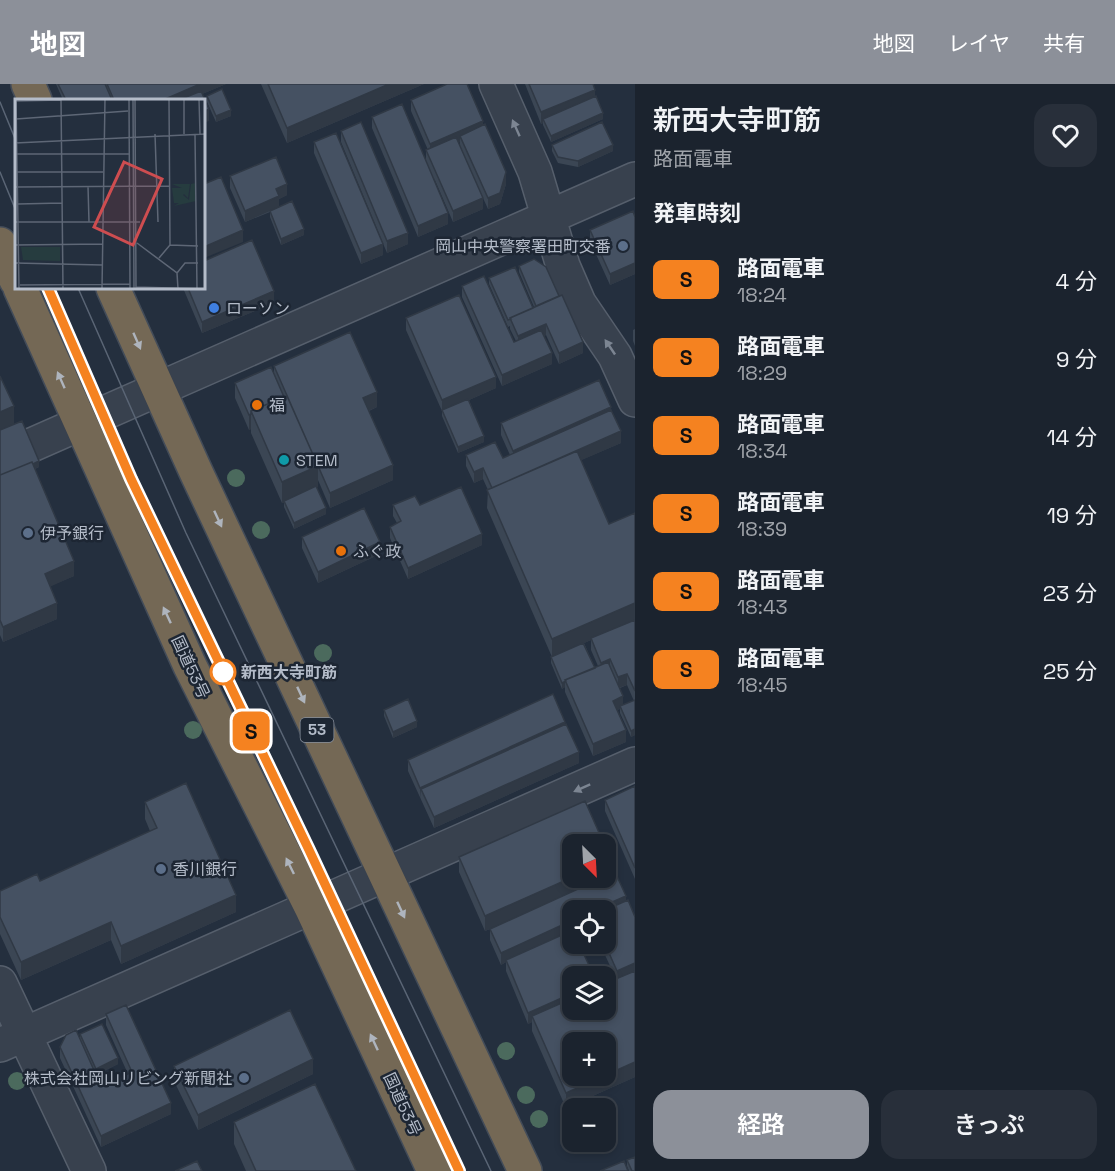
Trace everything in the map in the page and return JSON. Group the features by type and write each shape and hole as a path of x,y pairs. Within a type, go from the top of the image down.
{"highway":[{"path":"28,84 35,99"},
{"path":"0,244 15,278"},
{"name":"国道53号","path":"21,290 190,666 311,907 434,1171"},
{"name":"53","path":"114,290 196,472 525,1171"}],"street":[{"path":"496,84 535,172 563,266 579,303 615,356 635,400"},
{"path":"0,459 635,179"},
{"path":"12,1040 635,764"},
{"path":"0,983 12,1040 89,1171"}],"building":[{"path":"58,84 105,84 112,99 66,99"},
{"path":"107,84 200,84 165,99 114,99"},
{"path":"268,84 389,84 287,128"},
{"path":"447,84 467,84 483,121 430,144 411,100"},
{"path":"529,84 593,84 595,90 541,112"},
{"path":"222,89 231,110 216,116 207,96"},
{"path":"201,91 205,99 181,99"},
{"path":"596,96 603,113 551,136 543,119"},
{"path":"402,104 448,213 418,226 372,117"},
{"path":"361,122 408,233 387,241 341,131"},
{"path":"602,122 613,145 578,161 558,157 552,145"},
{"path":"485,124 506,172 500,193 488,198 460,136"},
{"path":"336,133 383,244 361,253 314,142"},
{"path":"456,137 483,198 453,211 426,150"},
{"path":"276,157 287,184 276,189 279,196 245,211 230,176"},
{"path":"221,177 243,230 206,246 206,183"},
{"path":"292,201 304,229 281,239 270,211"},
{"path":"633,211 635,263 610,274 590,230"},
{"path":"252,240 274,291 202,322 189,290 206,290 206,260"},
{"path":"534,259 546,267 559,296 536,306 519,266"},
{"path":"515,267 533,308 508,320 489,278"},
{"path":"484,276 514,342 541,330 552,353 502,375 462,286"},
{"path":"459,295 496,377 442,400 406,318"},
{"path":"562,295 583,342 559,353 546,324 518,336 510,318"},
{"path":"350,332 377,392 363,398 393,465 330,493 274,366"},
{"path":"271,367 284,397 251,411 249,415 235,383"},
{"path":"0,376 14,406 0,412"},
{"path":"599,380 611,407 513,451 501,423"},
{"path":"287,396 318,466 282,482 251,411"},
{"path":"468,399 484,436 458,447 442,410"},
{"path":"611,410 621,431 492,488 483,468 474,472 466,455 495,442 503,458"},
{"path":"22,421 39,461 0,475 0,430"},
{"path":"577,451 609,524 635,513 635,603 552,639 487,490"},
{"name":"伊予銀行","path":"32,462 74,561 45,574 57,603 3,627 0,620 0,475"},
{"path":"316,486 326,508 294,523 284,501"},
{"path":"461,487 482,534 408,568 390,527 401,521 393,505 415,496 420,505"},
{"name":"ふぐ政","path":"364,508 380,542 318,572 302,537"},
{"path":"635,620 635,691 627,674 618,677 610,659 601,663 591,638"},
{"path":"583,643 595,668 562,683 551,657"},
{"path":"608,662 623,696 613,701 626,730 593,744 565,680"},
{"path":"553,694 565,722 420,788 408,760"},
{"path":"408,699 417,721 393,732 384,710"},
{"path":"635,700 635,729 631,731 620,706"},
{"path":"566,724 579,752 434,817 421,789"},
{"name":"香川銀行","path":"186,783 236,895 121,946 111,922 21,962 0,917 0,891 37,874 40,881 157,828 145,802"},
{"path":"635,786 635,868 605,800"},
{"path":"585,801 600,834 562,834 562,882 485,916 459,857"},
{"path":"616,874 626,896 616,900 562,900 562,925 501,953 490,929 580,888 616,888"},
{"path":"628,900 635,917 635,963 617,971 609,954 616,954 616,905"},
{"path":"562,935 562,954 584,954 589,966 562,966 562,998 528,1013 506,960"},
{"path":"635,971 635,1062 616,1071 616,1032 562,1032 562,1084 532,1016 562,1003 562,1020 616,1020 616,979"},
{"path":"126,1005 171,1103 101,1136 60,1047 66,1035 76,1030 101,1086 132,1072 106,1014"},
{"name":"株式会社岡山リビング新聞社","path":"290,1010 313,1059 198,1115 174,1066"},
{"path":"102,1024 118,1058 96,1069 80,1034"},
{"path":"315,1084 356,1171 256,1171 234,1122"},
{"path":"563,1086 582,1086 566,1093"},
{"path":"635,1157 635,1171 632,1171 627,1160"},
{"path":"197,1161 202,1171 175,1171"},
{"path":"624,1161 628,1171 600,1171"}],"tram line":[{"path":"0,102 15,139"},
{"path":"0,172 15,209"},
{"path":"49,290 131,479 309,850 459,1171"},
{"name":"S","path":"49,290 131,479 309,850 459,1171"},
{"path":"79,290 186,533 491,1171"}],"place":[{"name":"岡山中央警察署田町交番","path":"623,246"},
{"name":"ローソン","path":"214,308"},
{"name":"福","path":"257,405"},
{"name":"STEM","path":"284,460"},
{"name":"伊予銀行","path":"28,533"},
{"name":"ふぐ政","path":"341,551"},
{"name":"新西大寺町筋","path":"223,672"},
{"name":"香川銀行","path":"161,869"},
{"name":"株式会社岡山リビング新聞社","path":"244,1078"}]}
